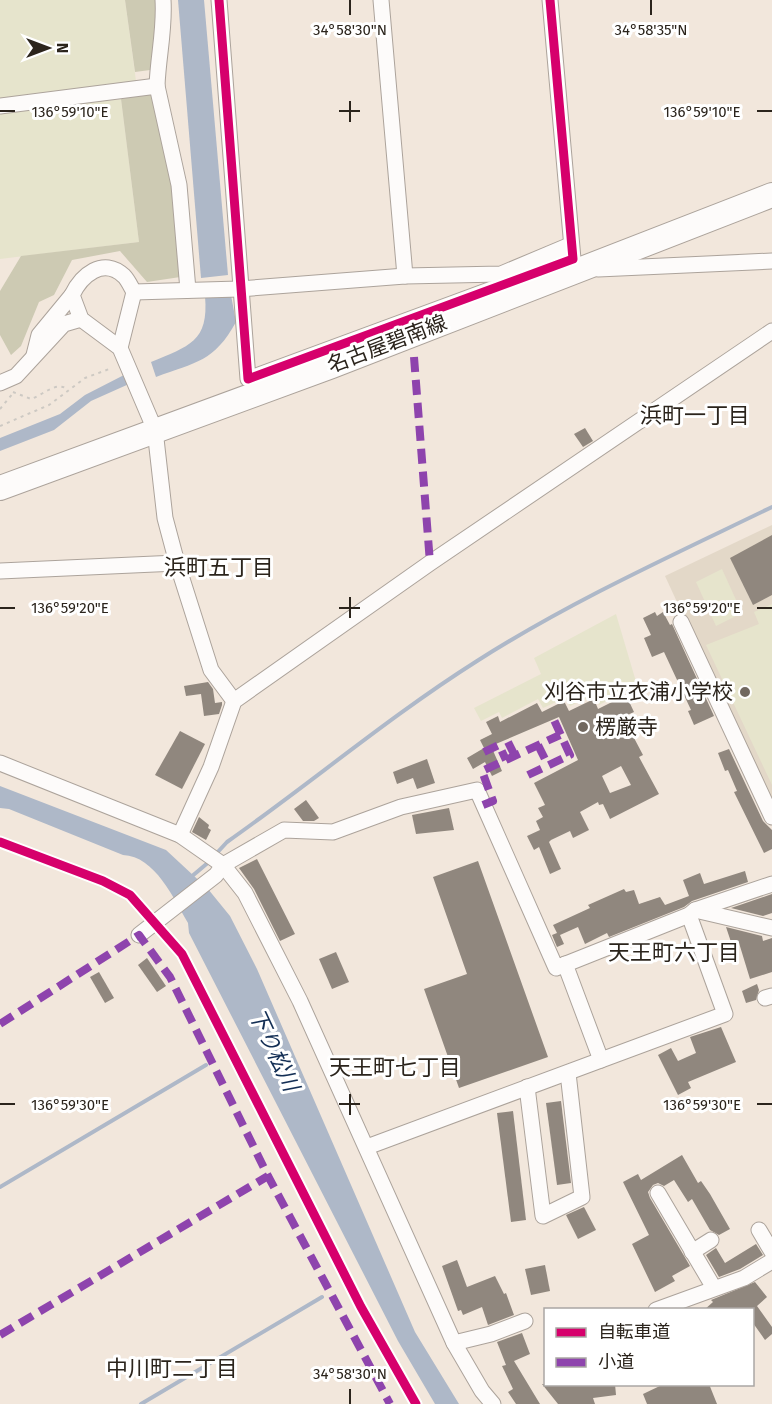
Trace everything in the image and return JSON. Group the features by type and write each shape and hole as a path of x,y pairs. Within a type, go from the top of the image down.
{"main road":[{"name":"名古屋碧南線","path":"0,488 583,270 772,195"}],"street":[{"path":"164,0 165,28 158,56 157,86 179,185 188,290"},
{"path":"219,0 239,289 248,379 573,259 570,246 550,0"},
{"path":"381,0 405,276"},
{"path":"0,106 157,86"},
{"path":"134,292 239,289 405,276 501,274 570,246"},
{"path":"583,270 772,261"},
{"path":"33,358 39,334 72,295 79,281 91,270 107,269 123,275 134,292 120,348"},
{"path":"72,295 81,319 120,348 155,430 165,518 177,563 211,670 234,701"},
{"path":"6,385 64,324 81,319"},
{"path":"180,835 211,767 234,701 440,557 772,331"},
{"path":"0,571 177,563"},
{"path":"681,622 772,817"},
{"path":"0,763 180,835 206,854 245,893 300,1001 454,1343 482,1391 493,1404"},
{"path":"139,935 156,924 220,868 284,830 333,832 401,807 477,790 556,968 692,913 772,884"},
{"path":"367,1147 725,1014 692,913"},
{"path":"692,913 772,928"},
{"path":"565,964 601,1060"},
{"path":"526,1088 543,1216 582,1197 568,1073"},
{"path":"658,1193 714,1288"},
{"path":"759,1230 772,1252"},
{"path":"692,1252 711,1240"},
{"path":"661,1308 744,1278 772,1261"},
{"path":"454,1343 491,1335 525,1321"}],"path":[{"path":"0,426 49,405 67,389 86,378 126,363"},
{"path":"0,409 6,385 31,399 55,387 63,386 67,389"}],"shaded area":[{"path":"0,0 125,0 136,81 0,98"},
{"path":"125,0 163,0 158,65 150,70 135,72"},
{"path":"158,92 187,276 147,282 120,251 72,260 54,295 39,302 21,346 11,355 0,335 0,291 21,256 139,242 121,99"},
{"path":"121,99 139,242 0,259 0,114"},
{"name":"刈谷市立衣浦小学校","path":"772,525 772,808 665,576"},
{"path":"722,569 742,613 716,626 696,582"},
{"path":"772,604 772,785 706,645 759,624 754,612"},
{"path":"616,614 637,685 599,705 595,695 570,706 565,698 543,708 538,699 502,718 499,712 481,721 474,708 541,674 534,658"}],"water":[{"path":"178,0 204,0 228,275 201,278"},
{"path":"231,295 236,322 220,345 212,353 193,364 156,377 151,362 186,346 200,333 204,323 205,296"},
{"path":"124,375 129,384 91,401 54,430 0,451 0,438 60,414 85,395"},
{"name":"下り松川","path":"0,786 166,850 208,889 230,916 257,969 415,1332 459,1404 435,1404 398,1341 189,933 188,923 162,880 145,863 134,857 123,855 9,809 0,808"}],"building":[{"path":"585,428 593,441 583,447 574,434"},
{"path":"772,535 772,595 753,605 730,558"},
{"path":"655,612 657,616 663,612 670,625 672,624 714,716 694,725 688,711 691,710 664,652 652,657 644,638 651,635 643,618"},
{"path":"208,682 213,689 215,703 222,702 222,705 219,714 204,716 201,694 186,696 184,686"},
{"path":"626,695 634,712 623,717 643,755 639,757 659,794 610,819 603,804 599,805 598,802 580,812 589,830 573,838 570,831 549,842 561,869 550,874 539,847 534,850 527,836 540,830 536,821 543,817 538,808 545,805 534,783 578,760 559,717 491,746 502,771 492,776 485,762 473,769 467,758 484,748 480,740 492,734 486,722 498,716 500,722 537,703 542,712 564,701 569,711 594,699 598,709","holes":["621,766 631,785 610,793 602,776"]},
{"path":"180,731 205,744 182,789 155,775"},
{"path":"729,749 763,821 772,830 772,849 764,853 734,792 737,791 728,770 725,771 718,753"},
{"path":"427,759 435,783 417,789 413,778 397,784 393,772"},
{"path":"306,800 319,818 314,821 303,821 294,809"},
{"path":"449,808 454,830 416,834 412,815"},
{"path":"199,817 209,825 208,828 211,830 206,840 192,832"},
{"path":"257,859 295,934 280,941 254,889 239,868"},
{"path":"478,861 548,1057 459,1088 424,989 467,974 433,877"},
{"path":"745,871 748,882 692,901 684,907 609,937 607,933 585,944 578,927 560,935 564,944 557,947 552,935 557,933 553,925 590,908 588,905 624,889 626,892 634,890 639,904 660,897 665,905 689,896 683,880 700,873 704,884"},
{"path":"772,894 772,913 763,916 731,908"},
{"path":"726,927 762,936 763,941 772,938 772,972 750,979 739,943 732,945"},
{"path":"336,952 349,982 332,989 319,959"},
{"path":"147,958 166,986 157,992 138,965"},
{"path":"99,972 114,998 105,1003 90,977"},
{"path":"757,984 759,990 756,1000 746,1003 742,991"},
{"path":"721,1027 736,1062 688,1082 691,1088 678,1095 658,1055 671,1048 678,1061 696,1053 690,1037"},
{"path":"561,1101 571,1183 557,1185 546,1103"},
{"path":"513,1111 526,1220 511,1222 497,1113"},
{"path":"682,1155 698,1183 701,1181 710,1194 730,1229 719,1235 710,1230 692,1199 688,1202 674,1180 664,1186 658,1183 653,1185 648,1192 650,1198 690,1266 672,1276 675,1281 655,1292 632,1244 649,1235 623,1182 638,1174 641,1180"},
{"path":"584,1207 596,1230 578,1239 566,1215"},
{"path":"756,1244 763,1255 740,1269 719,1277 706,1255 716,1248 725,1263"},
{"path":"457,1260 467,1287 495,1276 504,1294 506,1293 514,1315 488,1325 482,1307 463,1315 461,1310 458,1311 442,1266"},
{"path":"545,1265 550,1291 531,1295 525,1269"},
{"path":"755,1282 767,1297 757,1306 772,1327 772,1334 765,1340 754,1324 754,1308 706,1308 713,1302 711,1300"},
{"path":"522,1333 530,1354 514,1361 540,1404 516,1404 508,1392 513,1389 502,1366 506,1365 497,1342"},
{"path":"542,1384 544,1386 615,1386 616,1395 593,1398 595,1404 558,1404"},
{"path":"660,1386 710,1386 717,1404 647,1404 643,1394"}],"waterway":[{"path":"215,855 227,842 382,727 477,661 549,618 772,507"},
{"path":"191,877 210,861"},
{"path":"0,1187 206,1065"},
{"path":"141,1404 322,1297"}],"marked path":[{"path":"414,357 430,563"},
{"path":"528,775 570,755 554,720"},
{"path":"483,805 493,801 482,771 560,735"},
{"path":"508,742 515,756"},
{"path":"484,752 499,745 506,760"},
{"path":"538,745 548,765"},
{"path":"0,1024 139,935 170,977 268,1176 390,1404"},
{"path":"0,1335 268,1176"}],"cycle path":[{"path":"219,0 248,379 573,259 550,0"},
{"path":"0,842 103,881 130,895 182,954 361,1307 416,1404"}],"place":[{"name":"刈谷市立衣浦小学校","path":"745,692"},
{"name":"楞厳寺","path":"583,727"}],"district":[{"name":"浜町一丁目","path":"695,415"},
{"name":"浜町五丁目","path":"219,567"},
{"name":"天王町六丁目","path":"674,952"},
{"name":"天王町七丁目","path":"395,1067"},
{"name":"中川町二丁目","path":"172,1368"}]}
